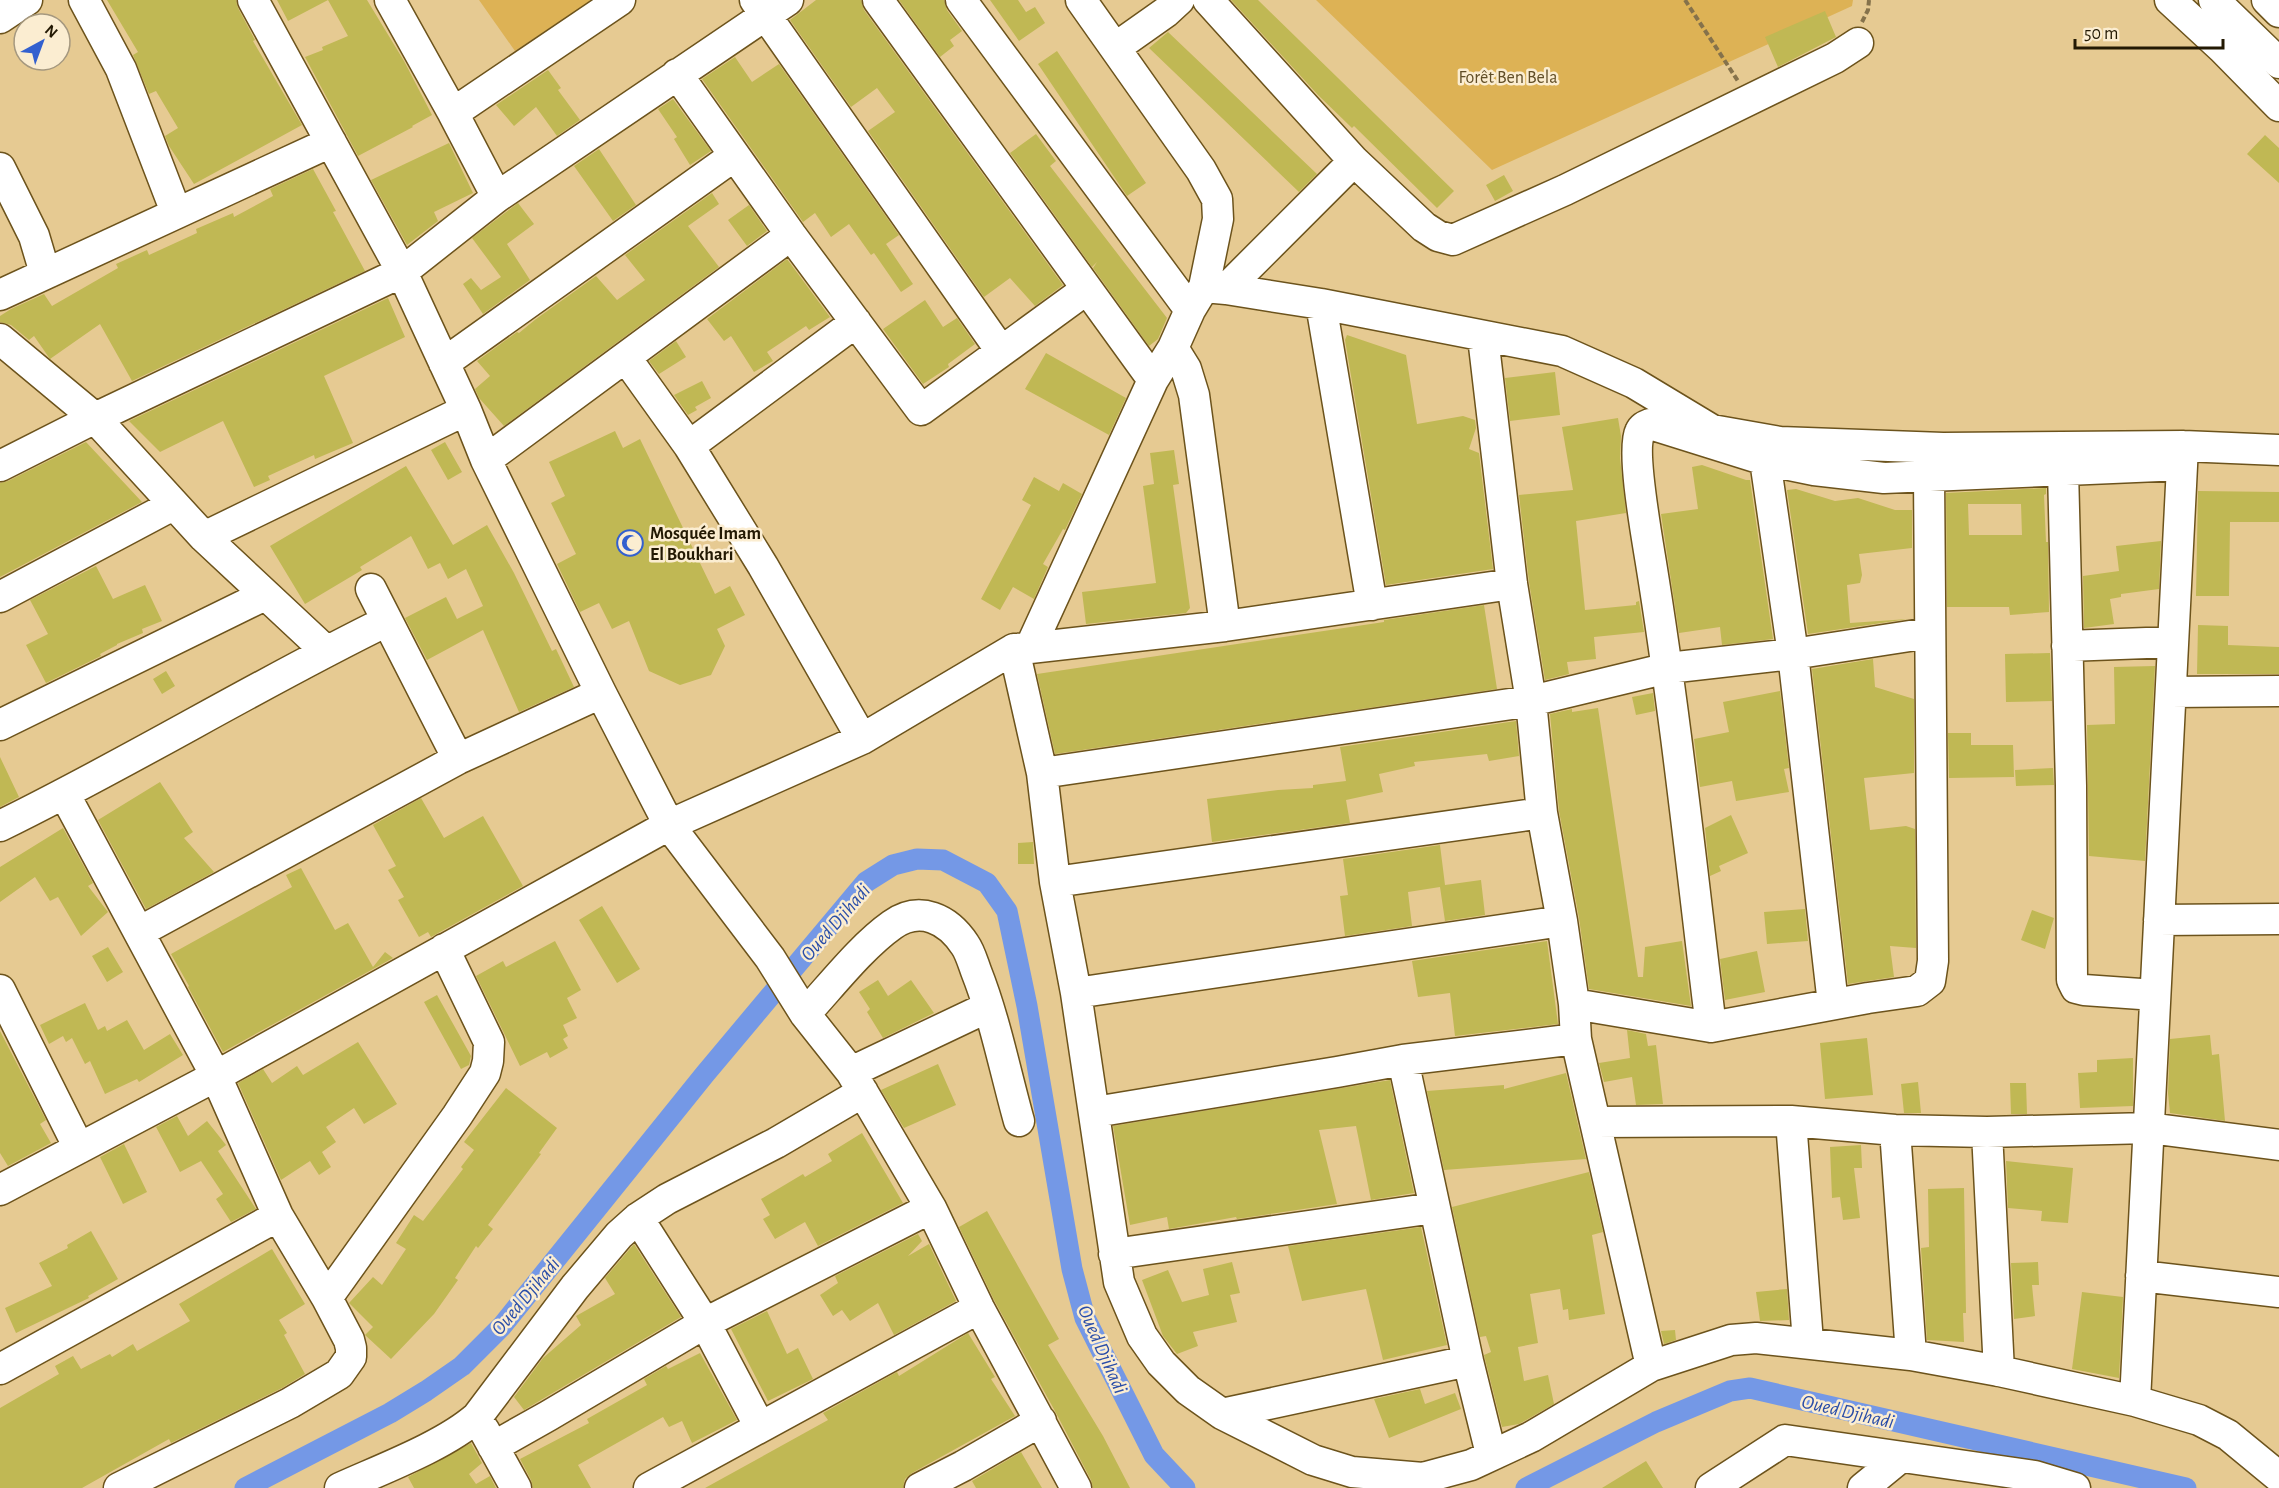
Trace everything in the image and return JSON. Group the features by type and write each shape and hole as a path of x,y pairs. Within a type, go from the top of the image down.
{"street":[{"path":"0,18 27,0"},
{"path":"84,0 121,69 176,212"},
{"path":"253,0 402,272 466,410 486,460 669,825 770,958 800,1006 857,1082 930,1208 979,1308 1076,1488"},
{"path":"390,0 497,197"},
{"path":"453,113 620,0"},
{"path":"878,0 1153,381"},
{"path":"961,0 1207,295 1321,304 1562,351 1634,383 1712,430 1780,442 2182,455"},
{"path":"1081,0 1201,170 1217,199 1218,219 1207,295"},
{"path":"1115,48 1179,0"},
{"path":"1208,0 1354,161 1424,227 1438,236 1452,240 1565,190 1834,58 1858,43"},
{"path":"2170,0 2223,49 2279,106"},
{"path":"2214,0 2279,63"},
{"path":"2267,0 2279,12"},
{"path":"0,466 95,418 402,272 497,197 677,74 770,5 1001,351"},
{"path":"677,74 791,236 921,410 1087,289"},
{"path":"0,295 331,142"},
{"path":"444,363 734,156"},
{"path":"1354,161 1207,295 1153,381 1022,649 1042,773 1055,882 1095,1112 1114,1254 1119,1282 1142,1336 1161,1363 1188,1390 1222,1414 1312,1460 1352,1472 1373,1475 1423,1478 1450,1472 1531,1437 1651,1366 1731,1340 1756,1338 1911,1355 1999,1371 2135,1401 2199,1420 2228,1435 2279,1477"},
{"path":"0,168 34,236 45,273"},
{"path":"486,460 791,236"},
{"path":"1321,304 1372,605"},
{"path":"688,446 856,322"},
{"path":"1483,337 1512,584 1531,701 1542,813 1562,921 1574,1004 1576,1039 1651,1366"},
{"path":"0,339 95,418 204,537 326,651"},
{"path":"1173,348 1186,369 1194,395 1225,626"},
{"path":"626,357 688,446 763,566 862,739"},
{"path":"204,537 466,410"},
{"path":"1711,1027 1668,668 1645,529 1637,453 1639,433 1642,427 1650,424 1766,460 1814,470 1884,478 2063,470 2182,455 2279,450"},
{"path":"2135,1401 2182,455"},
{"path":"1766,460 1793,654 1833,1004"},
{"path":"2063,470 2074,953 2072,980 2076,988 2084,990 2155,995"},
{"path":"1574,1004 1711,1027 1917,991 1930,981 1932,975 1929,476"},
{"path":"0,597 173,505"},
{"path":"0,1190 216,1076 669,825 862,739 1022,649 1225,626 1512,584"},
{"path":"371,589 458,759"},
{"path":"0,725 266,595"},
{"path":"0,826 65,795 326,651 387,621"},
{"path":"1042,773 1531,701 1668,668 1793,654 1929,633"},
{"path":"2067,646 2173,642"},
{"path":"2171,692 2279,692"},
{"path":"139,932 458,759 601,693"},
{"path":"65,795 216,1076 278,1216 327,1298 351,1348 351,1357 339,1374 290,1403 119,1488"},
{"path":"1055,882 1542,813"},
{"path":"800,1006 893,924 920,914 931,916 951,929 966,946 987,999 1019,1121"},
{"path":"2159,920 2279,919"},
{"path":"1076,993 1562,921"},
{"path":"327,1298 458,1116 485,1072 489,1042 444,949"},
{"path":"0,990 79,1148"},
{"path":"340,1488 465,1428 477,1417 575,1287 620,1235 638,1218 667,1199 776,1143 857,1082 988,1007"},
{"path":"1095,1112 1403,1060 1576,1039"},
{"path":"1403,1060 1434,1208 1491,1454"},
{"path":"1595,1122 1791,1121 1895,1130 1987,1132 2149,1128 2279,1146"},
{"path":"1791,1121 1808,1342"},
{"path":"1895,1130 1911,1355"},
{"path":"1987,1132 1999,1371"},
{"path":"493,1447 705,1323 930,1208"},
{"path":"1114,1254 1434,1208"},
{"path":"0,1369 278,1216"},
{"path":"638,1218 705,1323 760,1427"},
{"path":"2141,1276 2279,1292"},
{"path":"649,1488 979,1308"},
{"path":"1222,1414 1468,1360"},
{"path":"477,1417 516,1488"},
{"path":"920,1488 969,1477 1041,1421"},
{"path":"1711,1488 1785,1440 2035,1476 2075,1488"},
{"path":"1863,1488 1901,1457"}],"path":[{"path":"1685,0 1750,99"}],"green space":[{"path":"479,0 592,0 515,51"},
{"name":"Forêt Ben Bela","path":"1316,0 1853,0 1852,6 1492,170"}],"building":[{"path":"107,0 236,0 255,40 253,41 302,125 194,184 165,136 178,128 156,91 149,94 133,55 138,52"},
{"path":"277,0 328,0 288,21"},
{"path":"328,0 367,0 404,61 432,115 358,156 305,57 348,36"},
{"path":"816,0 861,0 864,10 1063,285 1035,306 1010,278 984,297 868,131 895,112 877,88 851,107 790,20"},
{"path":"899,0 944,0 947,10 962,31 950,40 954,46 940,57"},
{"path":"990,0 1018,0 1026,12 1035,7 1045,23 1019,41"},
{"path":"1231,0 1258,0 1454,191 1437,208 1354,126 1352,128 1318,95"},
{"path":"1825,11 1836,37 1778,67 1765,37"},
{"path":"1168,32 1317,174 1299,192 1149,48"},
{"path":"1057,51 1146,183 1127,196 1038,64"},
{"path":"735,57 752,82 779,64 899,235 886,244 913,284 901,292 874,253 871,255 849,224 831,237 815,213 803,222 702,79"},
{"path":"548,70 561,88 558,90 580,120 557,136 536,107 514,126 496,105"},
{"path":"673,99 711,151 690,165 674,139 677,137 658,109"},
{"path":"1036,134 1056,161 1050,166 1167,318 1158,339 1149,346 1093,268 1097,262 1092,267 1010,153"},
{"path":"2265,135 2279,148 2279,183 2247,154"},
{"path":"449,143 473,193 434,212 438,221 407,245 371,180"},
{"path":"599,149 636,205 613,221 574,166"},
{"path":"313,169 365,271 132,381 100,324 50,359 34,336 29,340 11,325 0,322 0,316 11,309 44,294 52,306 118,268 116,264 147,250 149,255 197,233 196,229 233,213 234,217 273,196 270,189"},
{"path":"1504,175 1513,191 1495,201 1486,185"},
{"path":"712,193 719,204 688,226 719,267 504,426 479,398 475,389 490,376 477,361 596,276 617,300 645,280 625,255"},
{"path":"518,203 534,224 507,244 530,280 483,314 463,284 471,278 481,290 501,277 472,238"},
{"path":"749,205 767,231 747,246 728,220"},
{"path":"787,259 830,317 809,330 806,326 767,352 773,361 754,372 731,336 724,341 707,319"},
{"path":"388,298 405,337 324,376 353,443 315,459 314,455 268,476 270,480 254,487 223,421 160,452 129,421"},
{"path":"925,300 943,327 957,318 975,344 948,364 949,367 923,384 883,329"},
{"path":"1347,335 1406,355 1417,424 1463,416 1475,420 1476,428 1469,449 1479,453 1493,569 1386,585 1345,340"},
{"path":"676,341 686,357 659,374 649,361"},
{"path":"1046,353 1126,398 1109,435 1025,389"},
{"path":"1555,372 1560,415 1510,421 1505,378"},
{"path":"702,381 711,398 695,407 697,410 688,415 674,395"},
{"path":"1618,418 1626,513 1576,521 1585,610 1636,605 1639,601 1644,632 1594,637 1596,659 1567,662 1569,674 1545,680 1529,582 1519,495 1573,490 1562,427"},
{"name":"Mosquée Imam El Boukhari","path":"615,431 623,448 640,439 715,594 730,586 745,615 717,629 725,646 711,675 680,685 649,671 629,621 612,629 599,603 580,612 557,564 576,554 551,503 565,496 549,462"},
{"path":"86,442 142,502 0,577 0,483"},
{"path":"445,442 462,472 448,480 431,450"},
{"path":"1174,450 1179,484 1173,485 1190,608 1186,613 1086,624 1082,592 1156,583 1143,486 1154,484 1150,453"},
{"path":"1702,465 1750,480 1773,639 1722,645 1720,627 1679,633 1661,514 1698,509 1692,467"},
{"path":"406,466 453,545 487,525 514,573 552,651 556,649 574,687 519,712 483,630 427,660 405,618 446,597 457,619 483,606 466,569 448,579 440,563 428,569 411,536 360,567 362,570 305,604 270,546"},
{"path":"1034,477 1059,491 1063,483 1082,494 1065,530 1063,529 1043,564 1048,567 1034,599 1013,587 1000,610 981,599 1031,505 1022,500"},
{"path":"2046,488 2044,495 2046,542 2048,542 2049,612 2010,615 2009,607 1947,607 1946,493","holes":["1968,504 2021,504 2022,535 1969,535"]},
{"path":"1796,489 1835,501 1858,498 1895,510 1912,510 1912,548 1859,554 1862,575 1860,583 1847,585 1850,623 1908,619 1808,634 1787,490"},
{"path":"2198,491 2279,492 2279,522 2230,522 2229,596 2196,596"},
{"path":"2161,541 2159,589 2121,594 2121,597 2110,599 2114,624 2084,628 2083,576 2119,571 2116,546"},
{"path":"96,566 113,599 145,585 162,621 142,629 143,633 117,644 100,654 101,656 46,683 26,645 48,634 30,600"},
{"path":"1484,605 1497,689 1055,754 1037,674"},
{"path":"2198,625 2228,626 2228,645 2279,647 2279,674 2197,674"},
{"path":"2050,653 2052,701 2006,702 2005,654"},
{"path":"1873,659 1875,687 1914,699 1914,773 1864,778 1870,830 1906,826 1915,829 1916,948 1890,946 1894,977 1848,984 1812,669"},
{"path":"2155,666 2145,861 2089,856 2087,725 2115,724 2114,667"},
{"path":"166,671 175,686 162,694 153,679"},
{"path":"1780,691 1789,768 1784,769 1789,792 1736,801 1732,781 1700,787 1694,739 1729,732 1723,702"},
{"path":"1653,693 1655,711 1636,715 1632,697"},
{"path":"1598,708 1638,977 1643,977 1645,947 1682,941 1691,1006 1589,989 1579,918 1559,811 1550,714 1572,709 1572,712"},
{"path":"1516,721 1519,756 1489,761 1487,754 1414,762 1415,766 1379,774 1383,792 1346,800 1350,823 1212,842 1207,799 1313,788 1313,785 1346,781 1340,747"},
{"path":"1948,733 1971,733 1971,745 2013,745 2014,777 1949,778"},
{"path":"0,757 19,797 0,807"},
{"path":"2053,768 2054,785 2016,786 2015,770"},
{"path":"160,782 193,832 184,838 214,872 146,909 98,820"},
{"path":"421,798 444,838 483,816 523,886 431,937 428,932 419,937 398,900 404,897 388,870 396,866 373,825"},
{"path":"1731,815 1748,853 1719,866 1721,871 1710,876 1705,828"},
{"path":"63,828 93,883 88,886 108,912 81,936 58,897 50,901 35,877 0,902 0,867"},
{"path":"1033,842 1034,864 1018,864 1018,843"},
{"path":"1440,845 1445,885 1481,880 1485,915 1445,921 1440,887 1408,892 1412,926 1345,936 1340,896 1348,895 1343,859"},
{"path":"301,868 335,930 348,923 373,967 385,952 393,958 223,1052 171,954 292,887 286,875"},
{"path":"602,906 640,969 617,983 579,920"},
{"path":"1805,909 1808,941 1767,944 1764,912"},
{"path":"2032,910 2054,918 2045,949 2021,940"},
{"path":"555,941 581,990 567,998 577,1018 563,1025 568,1036 563,1039 568,1048 550,1058 547,1052 520,1066 476,976 503,961 506,967"},
{"path":"1547,941 1558,1024 1455,1036 1450,993 1418,997 1412,961"},
{"path":"108,947 123,972 107,982 92,956"},
{"path":"1757,951 1765,992 1725,1000 1720,959"},
{"path":"878,980 888,996 911,980 934,1013 883,1038 867,1012 870,1009 859,992"},
{"path":"437,995 471,1056 469,1065 461,1069 424,1002"},
{"path":"85,1003 98,1030 105,1026 107,1031 127,1020 144,1050 170,1034 183,1055 139,1082 137,1079 105,1094 90,1061 85,1064 72,1038 66,1042 63,1036 49,1044 40,1025"},
{"path":"1627,1030 1646,1034 1648,1046 1656,1045 1663,1104 1636,1105 1632,1077 1604,1082 1599,1063 1630,1058"},
{"path":"0,1031 46,1120 40,1124 51,1143 8,1166 0,1153"},
{"path":"2210,1035 2212,1055 2219,1054 2225,1121 2170,1113 2168,1093 2170,1039"},
{"path":"1867,1038 1873,1095 1825,1099 1820,1043"},
{"path":"358,1042 397,1104 364,1124 354,1108 326,1127 336,1142 322,1152 331,1167 319,1175 310,1161 281,1180 238,1083 263,1069 272,1083 297,1066 303,1075"},
{"path":"2133,1058 2133,1106 2080,1108 2078,1073 2097,1072 2097,1060"},
{"path":"938,1064 956,1105 904,1128 881,1090"},
{"path":"1566,1073 1586,1159 1444,1170 1427,1091 1504,1085 1504,1089"},
{"path":"1390,1080 1414,1193 1371,1200 1356,1126 1319,1130 1337,1204 1237,1219 1236,1217 1169,1229 1167,1217 1130,1225 1113,1126"},
{"path":"1918,1082 1921,1113 1904,1113 1901,1084"},
{"path":"2010,1083 2026,1083 2027,1114 2011,1114"},
{"path":"506,1088 557,1128 539,1153 541,1154 488,1225 493,1229 478,1248 476,1246 455,1278 458,1280 434,1314 391,1359 365,1335 373,1327 349,1303 373,1277 382,1285 406,1249 396,1243 414,1215 423,1221 463,1169 461,1167 474,1150 464,1142"},
{"path":"177,1116 188,1136 207,1121 226,1145 218,1151 256,1209 231,1222 216,1199 223,1194 201,1161 180,1172 156,1127"},
{"path":"862,1133 903,1203 818,1246 805,1222 775,1239 763,1219 770,1215 761,1199 803,1174 805,1177 832,1161 828,1154"},
{"path":"124,1144 147,1192 123,1204 100,1157"},
{"path":"1861,1145 1862,1168 1854,1168 1860,1218 1843,1220 1840,1197 1832,1198 1830,1147"},
{"path":"2006,1161 2073,1168 2068,1223 2041,1221 2042,1211 2008,1208"},
{"path":"1589,1172 1603,1232 1592,1235 1605,1314 1569,1320 1568,1309 1563,1310 1560,1289 1530,1294 1538,1343 1518,1347 1524,1381 1548,1375 1554,1404 1519,1424 1502,1427 1484,1355 1491,1352 1486,1336 1480,1337 1452,1207"},
{"path":"1964,1188 1966,1313 1963,1313 1964,1342 1927,1340 1921,1248 1929,1247 1928,1189"},
{"path":"987,1211 1059,1339 1048,1345 1103,1436 1130,1488 1093,1488 1056,1413 994,1300 959,1227"},
{"path":"1421,1227 1447,1345 1383,1360 1366,1289 1302,1301 1288,1246"},
{"path":"91,1231 118,1279 88,1296 89,1298 16,1333 5,1308 52,1286 39,1263 68,1248 67,1245"},
{"path":"918,1234 922,1241 908,1256 929,1244 956,1301 894,1335 878,1303 850,1321 842,1310 833,1316 820,1295 838,1283 835,1276"},
{"path":"634,1244 681,1317 524,1410 514,1397 543,1358 581,1325 576,1316 615,1294 605,1278"},
{"path":"272,1249 305,1304 279,1320 287,1333 284,1335 305,1374 282,1388 171,1443 169,1439 82,1488 0,1488 0,1408 59,1374 55,1366 73,1356 81,1369 110,1354 112,1357 133,1344 137,1351 190,1321 179,1304"},
{"path":"1232,1262 1240,1293 1230,1295 1237,1322 1193,1332 1198,1346 1177,1354 1163,1336 1142,1280 1168,1270 1182,1302 1209,1295 1203,1269"},
{"path":"2038,1262 2039,1285 2032,1285 2035,1316 2014,1319 2011,1263"},
{"path":"1787,1289 1789,1320 1760,1321 1756,1292"},
{"path":"2082,1292 2123,1297 2119,1378 2072,1369"},
{"path":"767,1311 787,1354 798,1348 813,1379 768,1401 731,1329"},
{"path":"1675,1330 1676,1340 1664,1344 1661,1331"},
{"path":"968,1333 995,1377 991,1379 1015,1416 912,1473 905,1479 903,1488 705,1488 828,1420 823,1413 897,1372 899,1376"},
{"path":"700,1353 737,1420 692,1443 682,1421 669,1427 663,1417 578,1465 591,1488 533,1488 520,1459 589,1423 587,1419 647,1385 644,1379 666,1366 668,1369"},
{"path":"1420,1389 1425,1404 1455,1393 1461,1409 1389,1438 1374,1399"},
{"path":"471,1443 482,1463 469,1474 476,1484 490,1476 496,1488 414,1488 408,1477"},
{"path":"1021,1452 1042,1488 976,1488 972,1481"},
{"path":"1646,1461 1663,1488 1602,1488"}],"waterway":[{"name":"Oued Djihadi","path":"245,1488 390,1413 462,1366 502,1326 705,1074 866,882 893,865 917,859 943,860 987,883 1007,911 1027,1006 1072,1269 1085,1318 1154,1455 1185,1488"},
{"name":"Oued Djihadi","path":"1526,1488 1656,1422 1730,1391 1750,1388 2186,1488"}],"place":[{"name":"Mosquée Imam El Boukhari","path":"630,543"}]}
